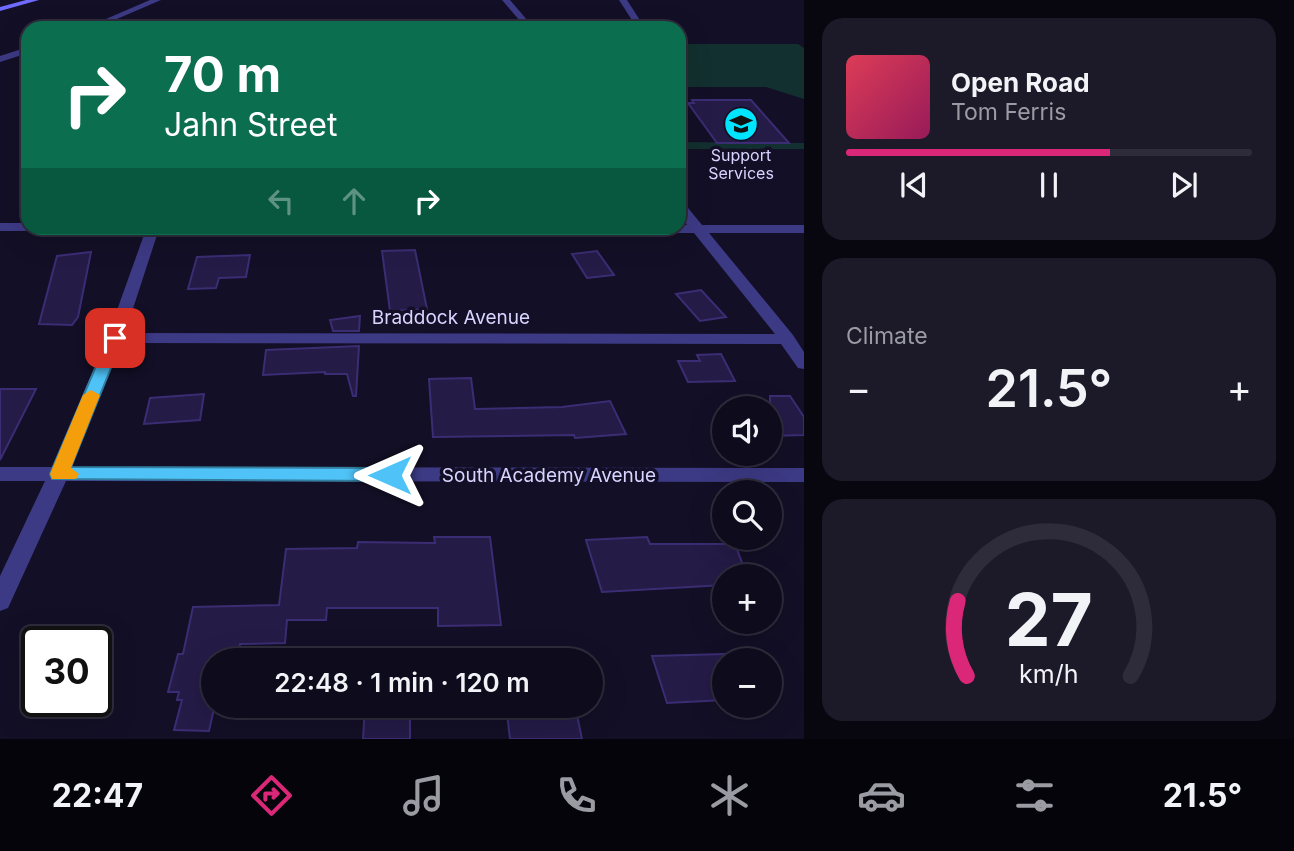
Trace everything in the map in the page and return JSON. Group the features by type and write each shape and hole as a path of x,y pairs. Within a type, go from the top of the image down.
{"main road":[{"path":"2,7 35,0"}],"street":[{"path":"106,21 157,0"},
{"path":"506,0 524,21"},
{"path":"623,0 636,21"},
{"path":"0,59 21,52"},
{"path":"686,214 787,339 804,365"},
{"path":"0,227 21,227"},
{"path":"686,229 804,229"},
{"path":"0,601 59,474 115,338 151,235"},
{"name":"Braddock Avenue","path":"115,338 787,339"},
{"name":"South Academy Avenue","path":"0,474 804,475"}],"green space":[{"path":"686,44 798,44 804,48 804,99 766,87 686,87"},
{"path":"686,142 804,143 804,149 686,149"}],"building":[{"name":"Support Services","path":"692,100 751,100 789,143 717,143 688,103 694,103"},
{"path":"415,250 427,309 390,311 382,251"},
{"path":"597,251 614,275 587,278 572,254"},
{"path":"91,252 78,317 72,325 39,324 57,256"},
{"path":"250,255 246,277 219,278 216,288 188,289 197,257"},
{"path":"701,290 726,317 700,321 676,294"},
{"path":"360,316 359,331 333,331 330,320"},
{"path":"359,346 356,396 353,396 347,374 325,372 263,375 266,350"},
{"path":"721,354 735,381 688,382 678,361 700,361 697,355"},
{"path":"471,378 475,409 562,407 610,401 626,434 575,438 574,435 433,437 429,379"},
{"path":"0,389 36,389 0,460"},
{"path":"204,394 200,420 144,424 150,398"},
{"path":"782,396 790,396 804,417 804,435 782,436"},
{"path":"434,537 490,537 501,625 438,626 438,608 327,608 326,620 287,620 285,643 240,644 240,648 201,648 201,718 212,718 209,731 174,730 182,700 177,700 179,692 168,692 178,654 183,654 193,607 279,605 286,549 357,548 358,542 435,543"},
{"path":"647,537 650,544 712,544 712,550 737,550 742,564 712,564 712,586 602,592 586,540"},
{"path":"712,654 712,701 667,703 652,656"},
{"path":"364,718 410,718 410,739 363,739"},
{"path":"508,718 578,718 582,739 510,739"}],"slow traffic":[{"path":"70,474 59,474 91,395"}],"place":[{"name":"Support Services","path":"741,124"}],"route":[{"path":"115,338 59,474 390,475"}]}
